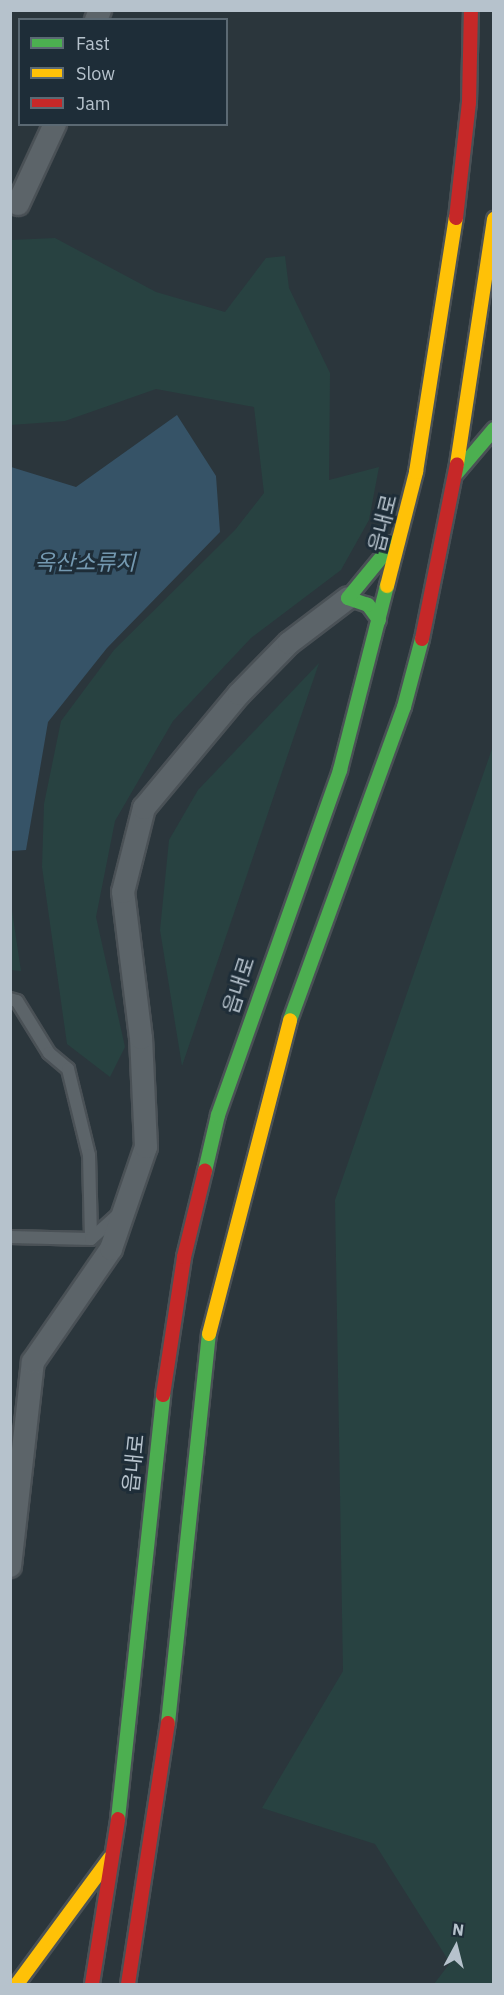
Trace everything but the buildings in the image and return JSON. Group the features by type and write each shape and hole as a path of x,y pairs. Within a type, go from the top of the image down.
{"street":[{"name":"읍내로","path":"92,1984 115,1852 157,1436 184,1257 218,1115 340,770 401,534 451,265 469,103 471,10"},
{"path":"18,204 54,126"},
{"path":"128,1984 166,1742 196,1414 211,1319 284,1038 404,707 455,475 494,219"},
{"path":"465,411 487,415"},
{"path":"455,475 494,429"},
{"path":"10,1566 33,1362 111,1249 131,1203 146,1147 146,1098 123,892 144,808 239,694 289,643 348,598 401,534"},
{"path":"348,598 368,605 379,620"},
{"path":"17,1984 115,1852"}],"lane":[{"path":"10,999 17,1001 49,1053 68,1069 89,1155 91,1239"},
{"path":"10,1237 91,1239 131,1203"}],"green space":[{"path":"55,238 156,292 225,312 266,258 285,256 289,288 330,373 329,480 379,467 369,520 341,570 251,638 173,721 115,821 96,917 125,1047 110,1077 67,1044 42,867 44,804 61,721 114,650 235,530 264,493 254,407 156,389 65,421 11,425 11,240"},
{"path":"319,663 182,1066 160,930 169,840 198,790"},
{"path":"493,746 494,1984 434,1984 450,1963 375,1844 262,1808 343,1671 335,1200"},
{"path":"11,904 21,971 11,970"}],"water":[{"name":"옥산소류지","path":"177,415 216,476 220,532 107,648 48,722 26,850 11,851 11,467 76,487"}],"traffic: fast":[{"path":"456,474 494,429"},
{"path":"379,620 368,605 348,598 394,542"},
{"path":"205,1171 218,1115 340,770 387,586"},
{"path":"290,1020 404,707 422,639"},
{"path":"168,1723 209,1334"},
{"path":"118,1819 163,1395"}],"traffic: slow":[{"path":"387,586 416,472 456,218"},
{"path":"457,464 494,219"},
{"path":"209,1334 290,1020"},
{"path":"17,1984 110,1858"}],"traffic: jam":[{"path":"456,218 469,103 471,10"},
{"path":"422,639 457,464"},
{"path":"163,1395 184,1257 205,1171"},
{"path":"128,1984 168,1723"},
{"path":"92,1984 118,1819"}]}
